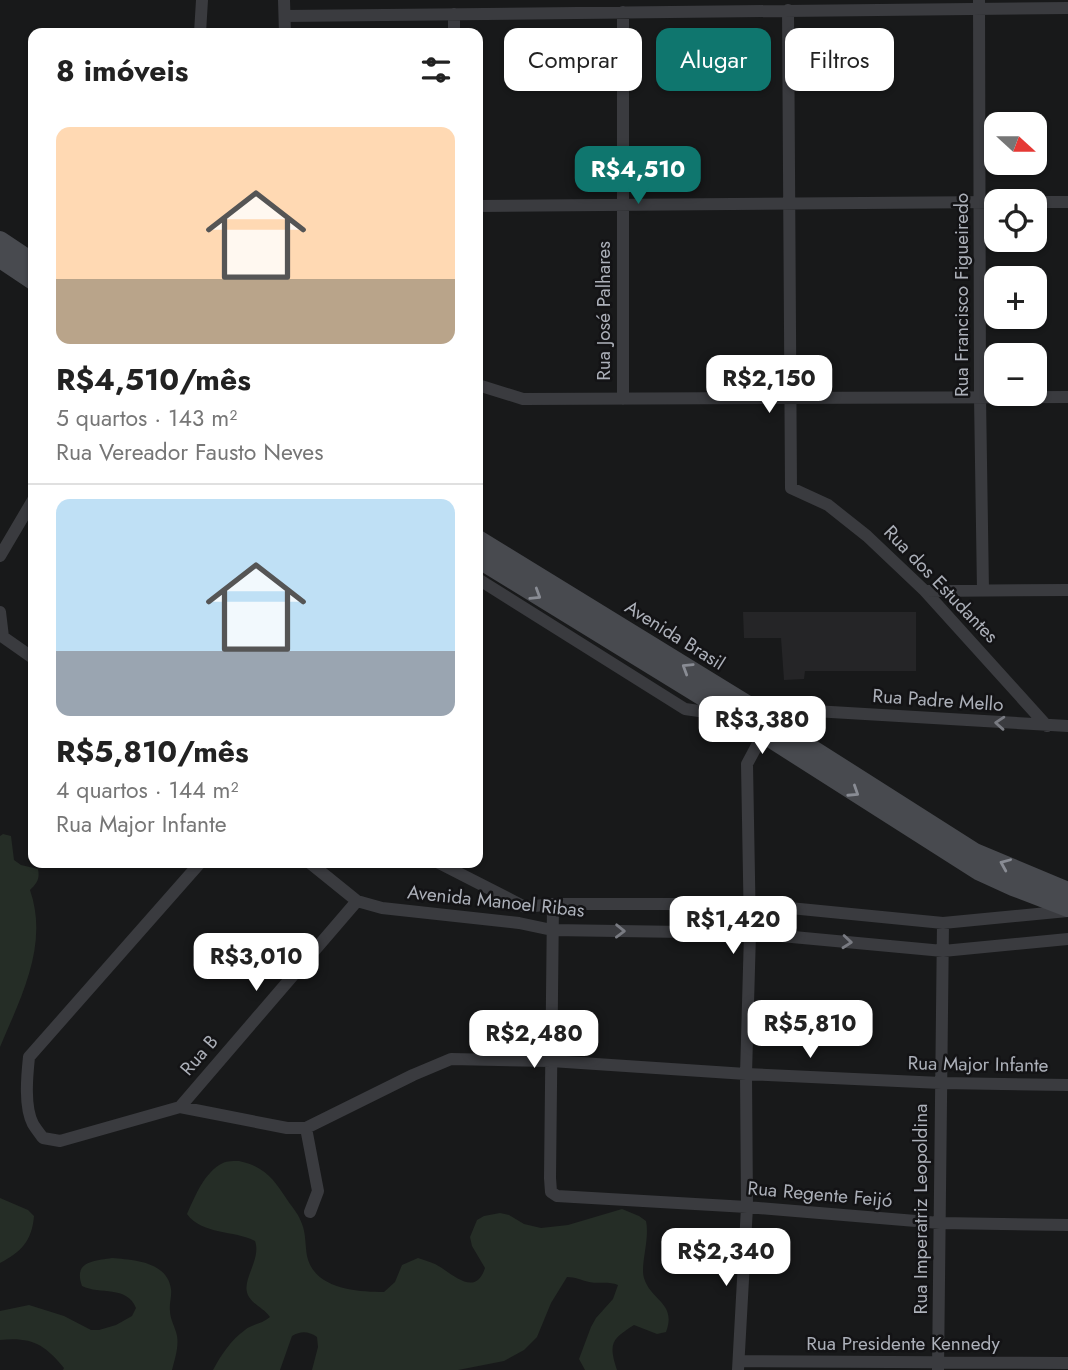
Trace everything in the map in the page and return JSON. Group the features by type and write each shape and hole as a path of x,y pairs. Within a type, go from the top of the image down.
{"main road":[{"path":"0,240 28,259"},
{"path":"0,259 28,278"},
{"name":"Avenida Brasil","path":"483,542 750,706 978,871 1068,909"},
{"name":"Avenida Brasil","path":"483,562 730,715 772,722 975,852 1068,891"}],"street":[{"path":"200,28 202,0"},
{"path":"284,0 285,28"},
{"path":"285,16 788,10 979,4 1068,8"},
{"name":"Rua Francisco Figueiredo","path":"979,4 983,591"},
{"path":"788,10 790,398"},
{"name":"Rua José Palhares","path":"623,12 623,399"},
{"path":"454,14 454,28"},
{"path":"483,206 984,202"},
{"path":"1047,202 1068,202"},
{"path":"483,387 523,400 1068,397"},
{"name":"Rua dos Estudantes","path":"790,398 791,488 828,505 867,536 925,591 1047,726"},
{"path":"0,556 28,508"},
{"path":"483,582 685,709 730,715 750,706"},
{"path":"925,591 1068,590"},
{"path":"0,612 2,638 28,655"},
{"path":"738,1366 747,1207 746,1074 750,933 747,764 772,722"},
{"name":"Rua Padre Mello","path":"772,722 1068,726"},
{"path":"196,868 29,1057 27,1081 32,1123 43,1138 60,1141 180,1107 287,1128 306,1128 318,1191 310,1212"},
{"name":"Avenida Manoel Ribas","path":"316,868 357,901 382,908 519,923 552,930 750,933 943,951 1068,939"},
{"path":"449,868 525,907 519,923"},
{"name":"Rua B","path":"180,1107 357,901"},
{"path":"551,1061 553,904"},
{"name":"Avenida Manoel Ribas","path":"525,907 553,904 749,904 943,923 1068,909"},
{"name":"Rua Imperatriz Leopoldina","path":"938,1366 943,923"},
{"name":"Rua Major Infante","path":"306,1128 413,1075 452,1059 551,1061 941,1083 1068,1085"},
{"name":"Rua Regente Feijó","path":"551,1061 550,1178 551,1192 556,1196 747,1207 940,1223 1068,1224"},
{"name":"Rua Presidente Kennedy","path":"738,1366 1068,1363"}],"shaded area":[{"path":"743,612 916,612 916,671 805,671 804,679 784,680 781,638 744,638"},
{"path":"0,836 11,836 14,860 28,868 38,869 39,876 30,890 36,931 30,970 0,1047"},
{"path":"239,1161 268,1175 294,1209 303,1228 307,1256 318,1276 338,1286 362,1291 384,1292 395,1282 402,1265 418,1258 435,1264 462,1281 475,1282 485,1268 472,1246 470,1237 477,1220 484,1216 500,1213 541,1228 568,1225 622,1209 646,1221 644,1278 647,1286 666,1308 666,1332 657,1334 634,1325 614,1343 613,1354 617,1370 585,1370 579,1359 591,1327 613,1299 618,1285 567,1277 551,1303 537,1337 524,1350 504,1361 458,1370 312,1370 318,1347 317,1337 304,1332 292,1336 280,1370 213,1370 240,1334 270,1317 251,1300 247,1291 248,1278 256,1256 255,1241 201,1226 187,1214 210,1172 225,1162"},
{"path":"0,1198 28,1210 34,1216 31,1232 24,1245 0,1263"},
{"path":"112,1258 156,1267 168,1280 171,1292 170,1314 177,1341 172,1370 63,1370 50,1353 36,1344 21,1340 0,1340 0,1311 29,1305 64,1316 91,1330 116,1325 132,1316 136,1308 126,1296 82,1286 80,1272 83,1267 92,1262"}]}
